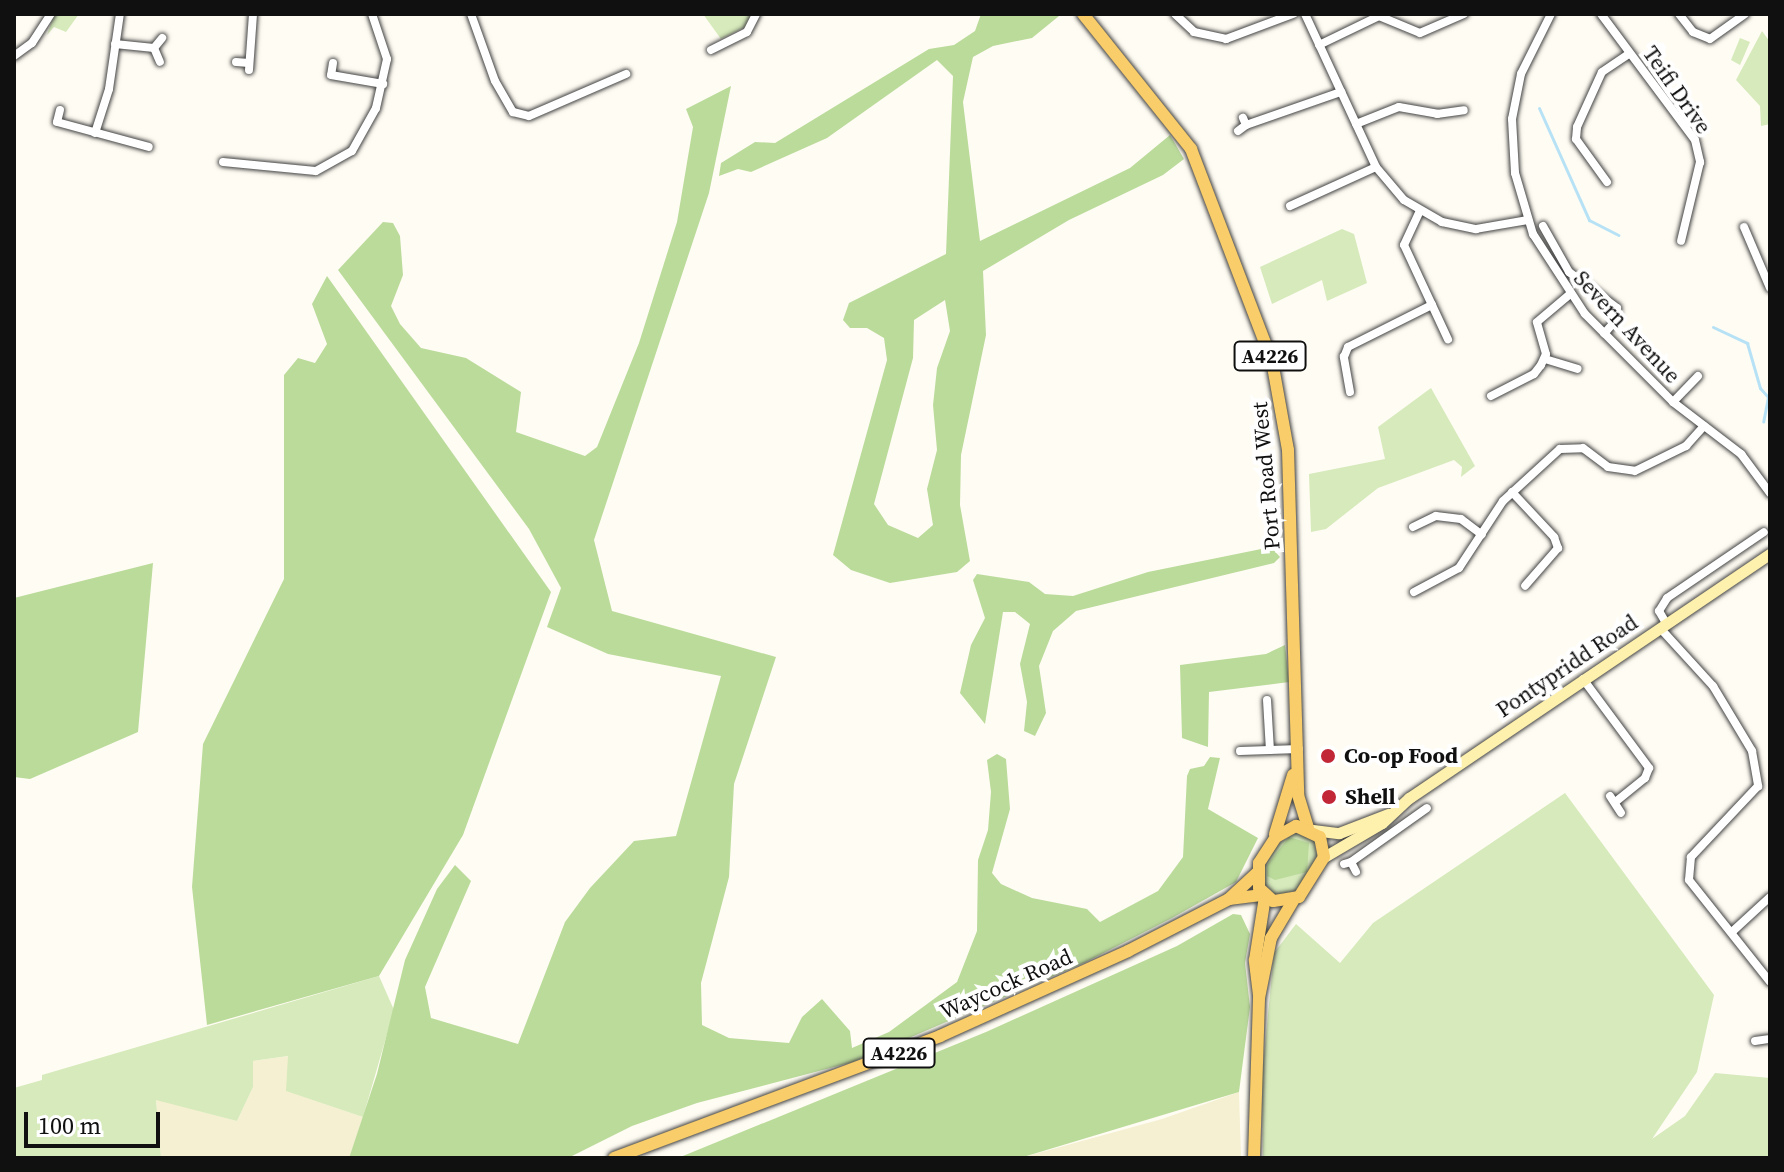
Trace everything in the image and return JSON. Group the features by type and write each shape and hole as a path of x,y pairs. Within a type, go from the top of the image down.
{"main road":[{"name":"Port Road West","path":"1083,14 1191,149 1272,361 1288,450 1299,805 1310,829"},
{"name":"Pontypridd Road","path":"1310,829 1339,833 1388,814 1770,554"},
{"name":"Port Road West","path":"1270,843 1288,804 1299,749"},
{"name":"Pontypridd Road","path":"1324,857 1382,823 1388,814"},
{"path":"1254,1158 1259,998 1255,960 1264,896 1257,873 1270,843 1286,829 1310,829 1324,845 1324,857 1310,884 1293,901 1271,938 1259,998"},
{"name":"Waycock Road","path":"614,1158 905,1051 1128,951 1229,899 1257,873"},
{"path":"1264,896 1293,901"},
{"name":"Waycock Road","path":"1229,899 1264,896"}],"street":[{"path":"14,56 32,43 51,14"},
{"path":"95,133 120,14"},
{"path":"236,62 249,67 253,14"},
{"path":"223,162 302,172 334,165 365,134 383,84 387,47 372,14"},
{"path":"471,14 495,81 513,112 529,116 626,74"},
{"path":"711,50 747,32 756,14"},
{"path":"1175,14 1194,32 1226,39 1293,14"},
{"path":"1305,14 1376,167 1420,211 1476,229 1528,220"},
{"path":"1319,45 1379,16 1420,33 1464,14"},
{"name":"Severn Avenue","path":"1551,14 1521,74 1512,119 1515,173 1528,220 1569,295 1673,402 1747,460 1770,493"},
{"name":"Teifi Drive","path":"1601,14 1695,140 1700,162 1681,241"},
{"path":"1679,14 1693,32 1710,39 1745,14"},
{"path":"154,48 162,38"},
{"path":"115,44 154,48"},
{"path":"154,48 160,62"},
{"path":"1607,182 1576,139 1577,127 1602,72 1629,54"},
{"path":"333,63 331,75 383,84"},
{"path":"1242,125 1341,92"},
{"path":"1356,124 1399,107 1437,114 1464,110"},
{"path":"60,110 57,122 149,147"},
{"path":"1290,206 1376,167"},
{"path":"1420,211 1404,245 1448,339"},
{"path":"1543,226 1569,272 1617,308 1616,320 1604,334"},
{"path":"1744,227 1770,288"},
{"path":"1491,396 1534,374 1545,359 1537,322 1569,295"},
{"path":"1350,392 1344,357 1348,347 1432,305"},
{"path":"1545,359 1578,369"},
{"path":"1673,402 1698,376"},
{"path":"1414,592 1459,568 1512,492 1560,449 1583,448 1608,467 1635,471 1686,446 1704,426"},
{"path":"1512,492 1554,537 1558,548 1525,586"},
{"path":"1413,527 1436,516 1461,519 1482,535"},
{"path":"1764,532 1667,598 1659,611 1663,625 1713,686 1752,751 1758,786 1691,857 1689,880 1733,931 1770,982"},
{"path":"1583,679 1649,768 1645,778 1612,799 1621,813"},
{"path":"1267,700 1270,750"},
{"path":"1240,751 1299,749"},
{"path":"1356,872 1347,863 1423,811 1409,798"},
{"path":"1733,931 1770,897"},
{"path":"1755,1041 1770,1039"}],"shaded area":[{"path":"289,1056 287,1091 363,1117 349,1158 161,1158 156,1099 237,1121 253,1087 253,1061"},
{"path":"1239,1092 1241,1158 1020,1158 1162,1119"}],"green space":[{"path":"54,14 79,14 66,32 54,27 47,35"},
{"path":"703,14 750,14 750,18 747,26 721,39"},
{"path":"981,14 1059,16 1032,38 993,46 973,57 963,102 980,241 1130,168 1170,135 1184,159 1163,175 1069,220 983,271 986,335 961,455 960,505 970,561 957,572 890,583 851,570 833,555 887,360 884,338 867,328 850,328 843,320 849,303 946,254 953,76 937,60 827,138 751,172 738,169 719,176 721,163 755,142 775,143 929,49 954,45 975,31","holes":["945,300 950,331 937,368 933,405 937,450 927,489 933,525 918,538 888,525 874,504 913,358 914,320"]},
{"path":"1762,31 1770,42 1770,124 1761,126 1760,106 1736,80"},
{"path":"1740,38 1750,42 1740,65 1731,60"},
{"path":"731,86 709,193 594,540 612,611 776,657 734,784 729,877 701,983 702,1025 729,1038 789,1043 802,1017 822,999 850,1031 852,1048 889,1032 957,982 977,931 978,860 988,830 991,792 987,760 997,754 1006,759 1010,809 992,873 1001,884 1032,898 1087,909 1100,922 1158,891 1183,857 1187,776 1190,769 1204,766 1210,757 1220,758 1208,809 1258,838 1236,882 1172,918 1086,962 853,1062 697,1103 632,1126 568,1158 349,1158 377,1074 405,960 437,889 455,865 471,881 425,987 431,1018 518,1044 565,922 590,888 634,841 676,836 721,676 608,654 547,627 561,588 529,529 338,270 383,222 393,223 400,236 403,275 391,306 400,324 421,348 466,358 521,392 516,432 585,456 597,447 639,343 677,222 693,127 686,109"},
{"path":"1342,229 1354,234 1367,283 1327,301 1322,280 1272,304 1260,267"},
{"path":"327,276 551,592 463,835 379,976 207,1025 192,887 203,744 284,579 284,375 298,358 315,363 327,344 312,304"},
{"path":"1431,388 1475,466 1461,477 1462,467 1454,460 1378,488 1326,529 1311,532 1309,474 1385,459 1378,427"},
{"path":"1271,547 1280,557 1274,563 1076,611 1053,631 1039,666 1046,713 1035,736 1024,731 1027,702 1020,664 1030,624 1015,612 1003,612 985,724 960,693 971,645 985,618 973,580 977,574 1029,582 1045,594 1073,596 1148,572"},
{"path":"153,563 138,732 30,779 14,777 14,598"},
{"path":"1285,645 1289,682 1209,692 1208,747 1182,738 1180,665 1266,654"},
{"path":"1565,793 1714,995 1697,1072 1652,1139 1685,1116 1715,1073 1770,1078 1770,1158 1263,1158 1262,1076 1274,953 1296,924 1340,963 1373,923"},
{"path":"1296,832 1314,840 1317,856 1297,890 1277,896 1263,883 1264,866 1276,846"},
{"path":"1289,837 1309,843 1307,872 1275,880 1267,876 1267,865"},
{"path":"1233,914 1241,915 1250,934 1245,963 1250,1007 1239,1092 1020,1158 678,1158 986,1032 1177,946"},
{"path":"379,976 394,1010 363,1117 286,1091 288,1056 253,1061 253,1087 237,1121 156,1100 161,1158 14,1158 14,1088 42,1080 42,1075"}],"waterway":[{"path":"1539,108 1589,220 1618,235"},
{"path":"1713,327 1747,343 1760,388 1768,397 1763,422"}],"place":[{"name":"Co-op Food","path":"1328,756"},
{"name":"Shell","path":"1329,797"}]}
